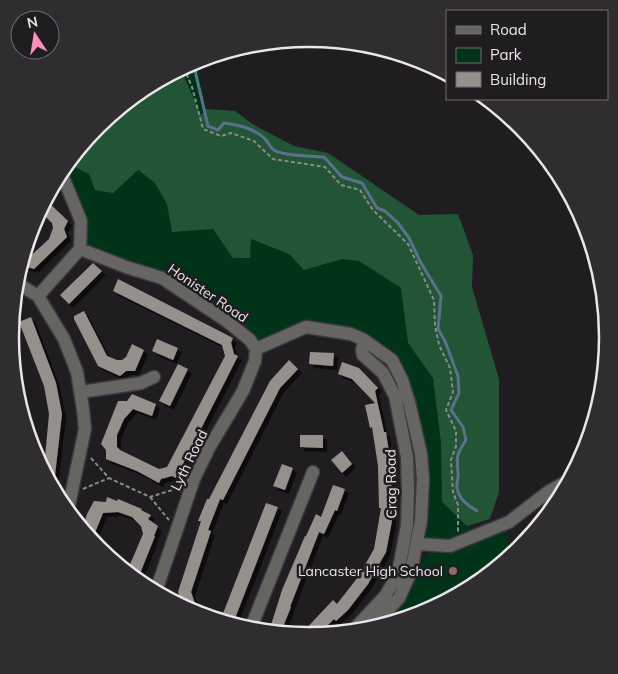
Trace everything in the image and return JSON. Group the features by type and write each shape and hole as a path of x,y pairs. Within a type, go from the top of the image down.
{"street":[{"path":"38,296 80,249 81,221 65,181"},
{"name":"Honister Road","path":"80,249 126,267 162,278 228,322 250,340 256,349"},
{"path":"23,287 38,296 64,339 72,357 81,392 85,429 70,501"},
{"path":"256,349 306,327 351,334 364,340 392,360 402,380 421,454 423,479 421,520 418,544 411,572 399,598 381,618"},
{"name":"Crag Road","path":"360,623 385,596 394,581 400,563 407,525 408,490 407,457 395,396 383,373 363,355 364,340"},
{"name":"Lyth Road","path":"158,584 190,491 209,448 243,391 255,361 256,349"},
{"path":"81,392 141,383 154,377"},
{"path":"253,622 313,472"},
{"path":"418,544 450,546 509,522 557,487"}],"path":[{"path":"187,74 192,87 203,130 221,136 231,133 254,141 273,159 325,168 341,185 360,190 373,210 408,244 434,300 435,325 439,345 450,368 453,392 446,410 456,431 456,446 451,460 453,492 458,505 457,543"},
{"path":"80,454 90,457 109,478 150,497 167,520 178,522"},
{"path":"73,486 83,489 109,478"},
{"path":"150,497 179,488 190,491"}],"green space":[{"path":"199,68 206,109 201,116 184,76"},
{"path":"184,76 201,115 206,109 235,111 254,125 294,146 328,153 419,215 458,214 473,255 472,287 499,379 499,492 490,519 467,526 442,502 441,443 433,378 408,343 401,288 359,261 342,259 304,270 289,254 251,239 250,258 233,258 213,229 172,232 167,204 155,183 138,170 113,193 95,190 89,174 74,167 104,132 132,107"},
{"path":"74,167 89,174 138,170 155,183 167,204 172,232 214,229 251,239 289,254 305,270 342,259 359,261 401,288 408,343 433,378 441,443 442,502 476,535 450,546 418,544 423,479 402,380 364,340 306,327 256,349 170,284 80,249 81,221 65,181"},
{"name":"Lancaster High School","path":"505,528 509,546 486,567 454,588 420,605 394,614 405,601 415,583 423,558 430,552 450,549"}],"building":[{"path":"51,205 68,221 64,229 67,237 34,269 28,267 31,256 49,239 53,228 52,223 45,216"},
{"path":"93,263 102,271 69,304 60,295"},
{"path":"118,279 233,338 231,343 234,354 238,356 181,468 179,468 176,478 172,476 161,479 159,483 137,471 106,459 106,450 101,444 118,401 127,401 132,394 156,404 152,416 133,409 124,419 117,435 117,447 159,469 167,467 225,356 222,345 113,291"},
{"path":"84,311 107,356 122,360 126,357 132,344 144,350 135,371 126,371 120,376 98,366 74,319 74,316"},
{"path":"31,317 56,383 62,414 55,476 45,457 49,414 44,386 19,322"},
{"path":"157,339 178,348 173,360 152,351"},
{"path":"310,352 334,353 333,366 309,364"},
{"path":"289,360 298,369 280,388 223,500 220,499 208,530 211,531 191,592 195,604 180,596 178,592 201,521 198,521 207,499 209,499 270,381"},
{"path":"342,362 359,368 378,388 375,391 384,432 386,432 391,466 392,521 386,552 368,584 348,610 326,627 308,627 333,600 337,604 358,577 374,549 381,508 379,508 378,466 372,427 370,428 365,405 375,403 352,379 338,374"},
{"path":"178,364 188,369 170,406 159,401"},
{"path":"300,435 323,435 323,448 300,447"},
{"path":"342,451 352,464 342,473 331,460"},
{"path":"282,464 293,468 285,490 273,486"},
{"path":"333,485 345,489 337,511 335,510 324,534 319,532 283,626 271,625 282,590 305,536 316,514 321,517"},
{"path":"107,497 117,501 118,499 142,509 151,515 148,519 158,526 140,573 130,565 143,534 141,526 132,517 118,512 103,513 95,532 85,521 94,501 106,502"},
{"path":"266,503 278,507 235,617 223,614"}],"waterway":[{"path":"195,70 208,126 218,130 224,123 240,126 260,135 278,152 290,155 324,157 342,177 362,183 377,208 385,211 398,223 409,238 421,263 441,296 438,329 445,341 458,376 459,393 451,410 463,427 466,440 458,455 457,488 464,501 477,511"}],"place":[{"name":"Lancaster High School","path":"453,571"}]}
